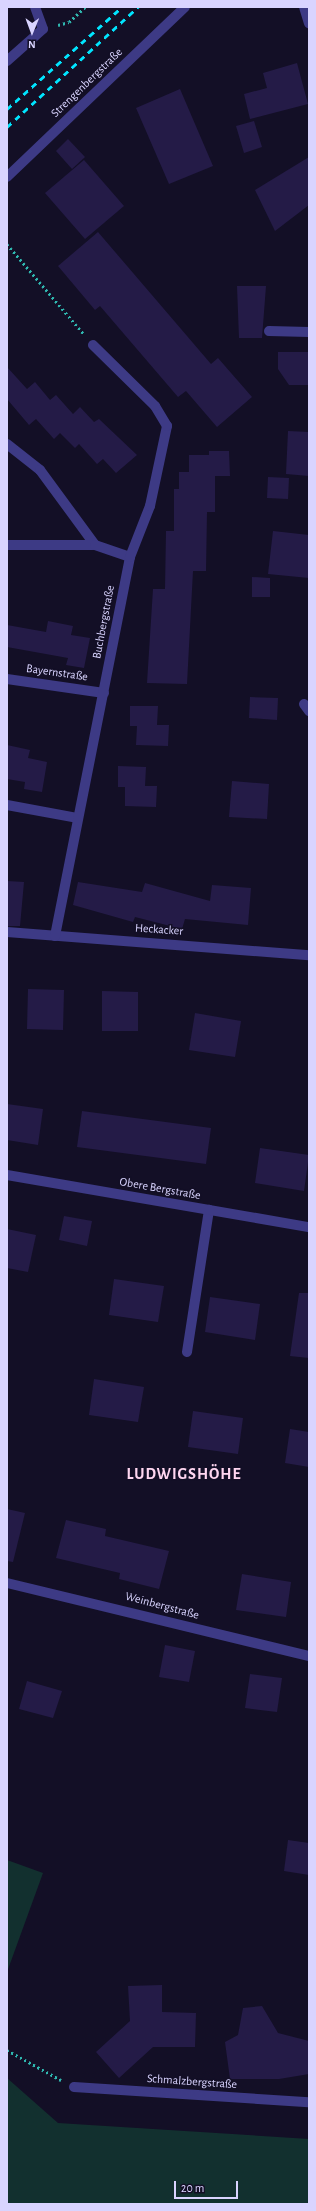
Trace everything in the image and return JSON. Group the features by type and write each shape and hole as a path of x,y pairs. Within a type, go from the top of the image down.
{"street":[{"path":"7,62 43,29 35,7"},
{"name":"Strengenbergstraße","path":"7,177 185,7"},
{"path":"304,7 309,23"},
{"path":"269,331 309,332"},
{"name":"Buchbergstraße","path":"55,936 77,818 104,693 130,557 150,506 167,426 155,406 93,345"},
{"path":"7,444 40,470 95,545"},
{"path":"7,545 95,545 130,557"},
{"name":"Bayernstraße","path":"7,679 104,693"},
{"path":"7,805 77,818"},
{"name":"Heckacker","path":"7,932 309,955"},
{"name":"Obere Bergstraße","path":"7,1175 309,1227"},
{"path":"187,1352 209,1210"},
{"name":"Weinbergstraße","path":"7,1582 309,1656"},
{"name":"Schmalzbergstraße","path":"74,2087 309,2102"}],"path":[{"path":"43,29 69,22 85,7"},
{"path":"7,244 93,345"},
{"path":"7,2050 74,2087"}],"green space":[{"path":"7,1860 43,1873 7,1972"},
{"path":"7,2078 58,2123 309,2139 309,2204 7,2204"}],"building":[{"path":"297,63 308,104 250,119 244,94 267,88 263,73"},
{"path":"180,89 213,166 169,184 136,108"},
{"path":"254,121 262,147 244,153 236,126"},
{"path":"68,139 85,157 72,169 56,151"},
{"path":"309,157 309,205 275,231 255,190"},
{"path":"84,160 124,206 85,239 45,193"},
{"path":"98,232 211,364 218,358 252,397 217,427 186,391 178,397 100,306 95,310 58,266"},
{"path":"237,286 266,286 262,338 239,338"},
{"path":"278,352 309,352 309,385 289,385 278,369"},
{"path":"7,367 27,389 35,382 50,400 56,395 73,414 80,407 94,422 99,419 137,455 116,473 103,459 97,464 79,444 75,448 60,433 54,439 36,419 29,425 7,399"},
{"path":"288,431 309,432 309,476 286,474"},
{"path":"209,451 229,451 230,476 215,476 215,512 207,512 206,571 193,571 187,684 147,683 153,589 165,589 166,531 174,531 174,489 179,489 179,472 189,472 189,455 209,455"},
{"path":"268,477 289,478 288,499 267,498"},
{"path":"273,531 309,535 309,578 268,574"},
{"path":"252,577 270,578 270,597 252,597"},
{"path":"48,621 73,626 71,635 90,638 84,668 66,665 68,658 7,647 7,625 46,632"},
{"path":"250,697 278,698 277,720 249,718"},
{"path":"130,706 158,706 157,725 169,725 168,746 136,745 137,726 130,726"},
{"path":"7,745 30,750 28,758 47,762 42,792 24,789 25,782 7,779"},
{"path":"118,766 146,767 145,786 157,786 156,807 125,806 125,787 118,787"},
{"path":"232,781 269,784 267,819 229,817"},
{"path":"7,881 24,882 20,926 7,926"},
{"path":"78,882 142,892 145,883 210,901 212,885 251,888 248,925 185,919 182,929 135,917 133,922 73,905"},
{"path":"28,989 64,990 63,1030 27,1029"},
{"path":"102,991 138,992 138,1031 102,1031"},
{"path":"195,1013 241,1021 235,1057 189,1050"},
{"path":"7,1104 43,1109 38,1145 7,1140"},
{"path":"82,1111 211,1128 206,1164 77,1147"},
{"path":"260,1148 309,1155 304,1191 255,1183"},
{"path":"64,1216 92,1221 87,1246 59,1240"},
{"path":"7,1229 36,1235 28,1272 7,1268"},
{"path":"114,1279 164,1286 158,1322 109,1315"},
{"path":"299,1293 309,1293 309,1358 290,1356"},
{"path":"210,1297 260,1304 255,1340 205,1332"},
{"path":"94,1379 144,1387 138,1422 89,1415"},
{"path":"193,1411 243,1418 238,1454 188,1447"},
{"path":"290,1429 309,1432 309,1467 285,1463"},
{"path":"7,1509 25,1513 13,1562 7,1561"},
{"path":"66,1520 106,1529 105,1536 169,1551 159,1589 119,1579 120,1573 56,1558"},
{"path":"242,1574 291,1582 286,1617 236,1610"},
{"path":"165,1645 195,1651 189,1682 159,1677"},
{"path":"250,1674 282,1678 277,1712 245,1708"},
{"path":"27,1681 62,1691 53,1718 19,1709"},
{"path":"288,1840 309,1843 309,1875 284,1871"},
{"path":"162,1985 162,2012 196,2013 195,2047 153,2047 119,2078 96,2052 130,2021 128,1986"},
{"path":"262,2006 278,2033 309,2041 309,2074 279,2079 230,2079 225,2042 238,2035 243,2008"}],"railway":[{"path":"7,109 122,7"},
{"path":"7,127 138,7"}],"district":[{"name":"LUDWIGSHÖHE","path":"184,1474"}]}
